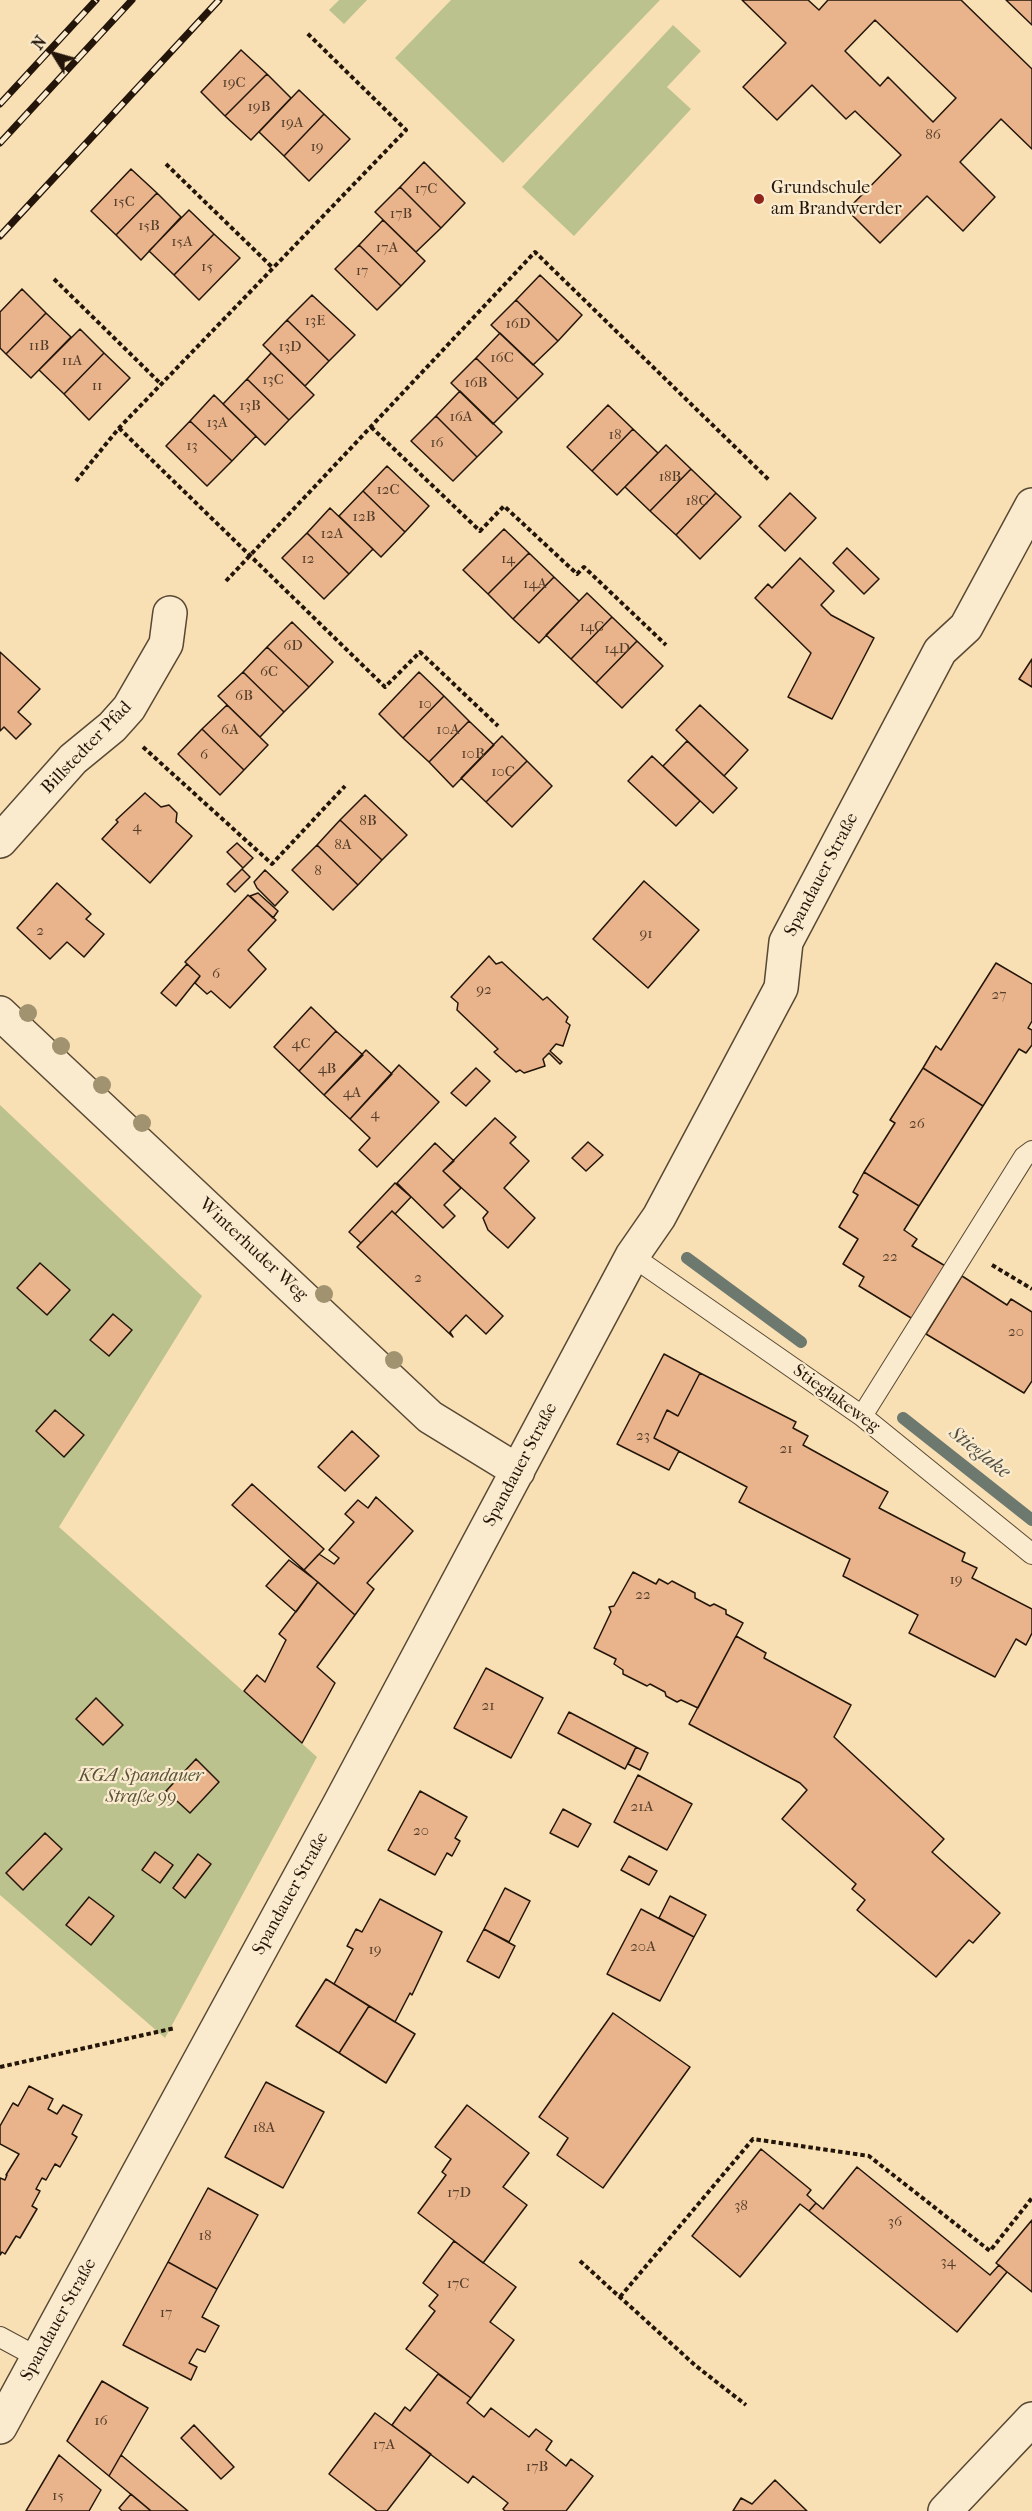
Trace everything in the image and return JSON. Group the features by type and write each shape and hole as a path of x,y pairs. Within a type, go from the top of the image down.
{"street":[{"name":"Spandauer Straße","path":"0,2427 345,1795 632,1256 659,1217 780,988 786,942 940,651 966,627 1032,505"},
{"name":"Billstedter Pfad","path":"0,841 73,759 112,727 129,708 166,644 170,613"},
{"name":"Winterhuder Weg","path":"0,1013 430,1417 518,1471"},
{"path":"945,2511 1032,2419"}],"lane":[{"path":"862,1416 1024,1157 1032,1152"},
{"name":"Stieglakeweg","path":"632,1256 862,1416 1032,1554"},
{"path":"0,2337 39,2358"}],"path":[{"path":"76,481 118,428 406,130 306,32"},
{"path":"166,164 273,268"},
{"path":"226,581 535,252 769,480"},
{"path":"54,279 161,384"},
{"path":"370,427 480,531 504,506 577,574 584,567 666,645"},
{"path":"118,428 385,687 420,651 498,726"},
{"path":"140,744 272,864 345,786"},
{"path":"966,1249 1032,1289"},
{"path":"0,2067 179,2027"},
{"path":"620,2297 753,2139 869,2156 990,2251 1032,2198"},
{"path":"580,2261 696,2366 746,2405"}],"green space":[{"path":"339,0 367,0 344,24 329,10"},
{"path":"451,0 660,0 503,163 395,58"},
{"path":"673,25 701,51 667,87 691,109 574,236 522,187"},
{"name":"KGA Spandauer Straße 99","path":"0,1105 202,1296 59,1527 317,1757 165,2038 0,1895"}],"building":[{"path":"742,0 808,0 819,10 828,0 961,0 1032,69 1032,149 1001,119 960,162 995,197 963,231 927,196 880,243 847,210 901,155 855,111 846,119 812,85 777,120 743,87 786,43","holes":["875,20 956,98 933,122 888,77 880,86 845,51"]},
{"path":"1006,0 1032,0 1032,25"},
{"path":"241,50 267,74 225,116 201,92"},
{"path":"267,74 291,98 251,140 225,116"},
{"path":"299,90 324,114 284,156 259,132"},
{"path":"324,114 350,139 309,181 284,156"},
{"path":"424,162 465,203 441,228 400,187"},
{"path":"131,169 157,193 116,235 91,211"},
{"path":"400,187 441,228 416,252 375,212"},
{"path":"157,193 181,217 141,260 116,235"},
{"path":"189,210 214,234 174,275 149,251"},
{"path":"383,220 425,261 401,286 359,245"},
{"path":"214,234 240,258 199,300 174,275"},
{"path":"359,245 401,286 377,310 335,269"},
{"path":"540,275 582,315 558,341 516,300"},
{"path":"22,289 46,313 6,354 0,348 0,312"},
{"path":"312,295 355,335 329,361 287,320"},
{"path":"516,300 558,341 533,365 491,325"},
{"path":"46,313 71,337 31,378 6,354"},
{"path":"287,320 329,361 305,386 263,345"},
{"path":"80,329 104,353 64,394 39,370"},
{"path":"500,333 543,374 518,399 476,358"},
{"path":"104,353 130,378 89,420 64,394"},
{"path":"271,353 314,395 289,420 247,379"},
{"path":"476,358 518,399 493,424 451,383"},
{"path":"247,379 289,420 265,445 223,404"},
{"path":"460,391 502,432 477,457 436,416"},
{"path":"214,395 256,436 232,461 190,421"},
{"path":"608,405 633,429 592,471 567,447"},
{"path":"436,416 477,457 453,481 411,441"},
{"path":"190,421 232,461 207,486 166,446"},
{"path":"633,429 658,453 617,495 592,471"},
{"path":"666,445 691,469 650,511 625,487"},
{"path":"387,466 429,506 405,532 363,491"},
{"path":"691,469 716,493 676,535 650,511"},
{"path":"363,491 405,532 381,557 339,516"},
{"path":"716,493 741,517 700,559 676,535"},
{"path":"790,493 816,518 785,551 759,526"},
{"path":"330,508 373,549 349,574 307,533"},
{"path":"504,529 529,553 488,594 463,570"},
{"path":"307,533 349,574 324,599 282,558"},
{"path":"847,548 879,579 864,594 833,563"},
{"path":"529,553 554,577 513,619 488,594"},
{"path":"800,558 834,591 821,605 831,615 874,638 832,719 788,697 811,653 755,598 768,584 772,588"},
{"path":"554,577 579,601 539,643 513,619"},
{"path":"587,593 612,617 571,659 546,635"},
{"path":"612,617 637,641 596,683 571,659"},
{"path":"292,622 333,662 309,687 267,647"},
{"path":"637,641 663,666 622,708 596,683"},
{"path":"267,647 309,687 284,712 243,672"},
{"path":"0,652 40,689 18,712 31,724 16,739 4,727 0,731"},
{"path":"1032,659 1032,687 1019,679"},
{"path":"243,672 284,712 260,737 218,696"},
{"path":"419,672 444,696 403,738 379,714"},
{"path":"444,696 469,721 429,762 403,738"},
{"path":"227,705 268,745 244,770 202,729"},
{"path":"700,705 748,750 724,776 676,730"},
{"path":"469,721 494,745 453,787 429,762"},
{"path":"202,729 244,770 220,795 178,754"},
{"path":"502,736 527,761 486,802 461,778"},
{"path":"687,741 737,788 713,813 663,766"},
{"path":"652,756 700,801 676,826 628,781"},
{"path":"527,761 552,786 512,827 486,802"},
{"path":"145,793 161,807 169,805 177,813 176,822 192,836 150,883 102,839 118,822 116,820"},
{"path":"365,795 407,835 382,860 340,820"},
{"path":"340,820 382,860 358,885 317,845"},
{"path":"237,843 253,858 243,868 227,852"},
{"path":"317,845 358,885 333,910 292,870"},
{"path":"242,869 250,877 235,892 227,884"},
{"path":"265,870 288,892 275,906 254,882"},
{"path":"644,881 699,930 648,988 593,939"},
{"path":"57,883 91,914 86,919 104,934 84,957 67,942 50,959 17,928"},
{"path":"258,893 278,911 273,918 250,896"},
{"path":"248,895 276,920 248,950 266,969 230,1008 211,991 207,994 195,983 200,976 185,962"},
{"path":"489,956 496,964 502,962 543,1000 547,997 568,1017 566,1022 570,1025 563,1046 556,1044 550,1051 562,1062 560,1064 549,1053 543,1059 545,1066 524,1073 520,1070 516,1072 494,1052 498,1049 457,1010 458,1003 451,997"},
{"path":"996,963 1032,984 1032,1021 1028,1028 1032,1030 1032,1045 1026,1053 1019,1049 983,1106 923,1068 936,1046 941,1050"},
{"path":"187,964 200,976 176,1006 161,993"},
{"path":"311,1007 336,1031 299,1071 274,1047"},
{"path":"336,1031 363,1055 324,1095 299,1071"},
{"path":"366,1050 392,1074 350,1119 324,1095"},
{"path":"399,1065 439,1102 377,1167 359,1150 370,1138 350,1119"},
{"path":"476,1068 490,1081 466,1106 451,1093"},
{"path":"923,1068 983,1106 919,1206 864,1172 895,1123 890,1120"},
{"path":"495,1118 516,1137 510,1143 529,1161 504,1188 535,1218 508,1248 488,1230 483,1218 488,1212 443,1171"},
{"path":"588,1142 603,1155 586,1171 572,1158"},
{"path":"435,1143 454,1161 443,1171 461,1188 444,1205 455,1216 443,1228 397,1183"},
{"path":"864,1172 919,1206 904,1230 917,1239 912,1246 962,1276 929,1329 859,1286 864,1277 843,1264 858,1239 839,1227 858,1195 853,1192"},
{"path":"395,1183 411,1197 395,1214 392,1211 361,1243 349,1232"},
{"path":"392,1211 503,1316 486,1334 466,1315 450,1332 453,1337 357,1247"},
{"path":"40,1263 70,1290 47,1315 17,1288"},
{"path":"962,1276 1007,1305 1011,1299 1032,1312 1032,1381 1024,1393 926,1334"},
{"path":"113,1314 132,1330 109,1356 90,1340"},
{"path":"664,1354 700,1373 678,1416 667,1410 654,1438 679,1451 669,1470 617,1444"},
{"path":"700,1373 796,1422 793,1428 808,1436 803,1445 888,1492 879,1508 965,1553 962,1561 977,1568 972,1578 1032,1609 1032,1633 1026,1645 1016,1639 995,1677 909,1633 918,1615 843,1576 850,1559 739,1502 747,1487 654,1438 667,1410 678,1416"},
{"path":"55,1410 84,1435 64,1457 36,1431"},
{"path":"352,1431 379,1456 345,1491 318,1467"},
{"path":"252,1484 324,1549 304,1570 232,1505"},
{"path":"376,1497 413,1531 367,1583 374,1589 355,1615 304,1570 319,1554 334,1564 339,1558 329,1550 354,1522 345,1514 358,1500 368,1508"},
{"path":"289,1560 318,1582 296,1612 266,1586"},
{"path":"633,1572 656,1584 659,1579 668,1584 672,1581 695,1593 695,1598 710,1606 714,1604 726,1610 726,1614 743,1623 698,1708 681,1700 677,1702 650,1684 647,1686 623,1674 623,1670 614,1664 616,1659 594,1648 611,1612 609,1607 614,1606"},
{"path":"318,1582 355,1615 317,1667 335,1683 302,1743 244,1691 257,1675 265,1682 286,1640 279,1634"},
{"path":"736,1636 766,1653 764,1658 851,1705 834,1737 944,1839 932,1852 1000,1913 973,1943 969,1940 936,1977 857,1910 865,1900 852,1889 856,1884 782,1819 807,1790 800,1783 689,1724"},
{"path":"486,1668 543,1698 511,1758 454,1728"},
{"path":"96,1698 123,1725 103,1745 76,1719"},
{"path":"569,1712 636,1747 625,1769 558,1733"},
{"path":"636,1747 648,1753 640,1770 628,1764"},
{"path":"196,1759 219,1782 190,1813 166,1791"},
{"path":"638,1775 692,1804 667,1850 614,1822"},
{"path":"420,1791 467,1817 455,1838 460,1841 452,1856 447,1853 435,1875 388,1850"},
{"path":"563,1809 591,1824 578,1847 550,1833"},
{"path":"45,1833 62,1849 23,1890 6,1873"},
{"path":"155,1852 173,1865 160,1883 142,1870"},
{"path":"198,1854 211,1864 185,1898 173,1888"},
{"path":"629,1856 657,1871 649,1885 621,1870"},
{"path":"505,1888 530,1901 509,1942 484,1929"},
{"path":"670,1896 706,1915 694,1937 659,1918"},
{"path":"89,1897 114,1916 91,1945 66,1925"},
{"path":"380,1899 442,1932 412,1995 410,1993 395,2022 334,1984 353,1949 347,1946 356,1929 362,1932"},
{"path":"641,1909 694,1937 660,2001 607,1974"},
{"path":"484,1929 515,1946 499,1978 467,1961"},
{"path":"326,1979 369,2006 339,2053 296,2026"},
{"path":"369,2006 415,2034 386,2083 339,2053"},
{"path":"613,2013 690,2067 603,2188 557,2155 568,2138 539,2117"},
{"path":"266,2082 324,2112 283,2188 225,2157"},
{"path":"29,2086 53,2099 48,2109 57,2114 63,2105 82,2115 72,2134 77,2137 60,2167 55,2164 46,2180 42,2178 36,2189 40,2191 32,2206 37,2209 20,2238 16,2236 5,2254 2,2252 0,2255 0,2178 5,2180 19,2154 0,2144 0,2126 13,2103 18,2106"},
{"path":"467,2105 529,2153 503,2187 527,2205 483,2263 418,2213 446,2175 442,2172 451,2159 435,2147"},
{"path":"761,2149 811,2190 807,2195 816,2203 809,2211 800,2204 740,2277 692,2236"},
{"path":"857,2167 990,2275 999,2265 1007,2272 957,2332 809,2211 816,2203 823,2209"},
{"path":"208,2188 258,2215 217,2289 168,2262"},
{"path":"1032,2220 1032,2292 996,2263"},
{"path":"454,2241 516,2287 490,2322 514,2340 471,2398 406,2349 435,2311 429,2306 438,2295 423,2283"},
{"path":"168,2262 217,2289 202,2317 219,2326 205,2352 197,2349 189,2363 197,2367 191,2380 123,2345"},
{"path":"438,2374 471,2398 467,2403 484,2417 491,2408 529,2437 536,2429 552,2441 546,2450 566,2466 571,2459 593,2476 566,2511 505,2511 503,2509 508,2503 473,2476 468,2483 392,2425 405,2407 410,2411"},
{"path":"102,2381 148,2408 109,2476 67,2441"},
{"path":"375,2413 431,2454 387,2511 377,2511 329,2474"},
{"path":"194,2425 234,2467 221,2479 181,2438"},
{"path":"59,2455 101,2490 89,2511 26,2511"},
{"path":"121,2455 188,2511 151,2511 109,2476"},
{"path":"775,2480 807,2511 733,2511 741,2498 752,2504"},
{"path":"131,2494 150,2510 122,2511 119,2508"}],"waterway":[{"name":"Stieglake","path":"687,1258 801,1342"},
{"name":"Stieglake","path":"903,1418 1032,1520"}],"railway":[{"path":"0,104 96,0"},
{"path":"0,143 132,0"},
{"path":"0,236 219,0"}],"place":[{"name":"Grundschule am Brandwerder","path":"759,199"}]}
